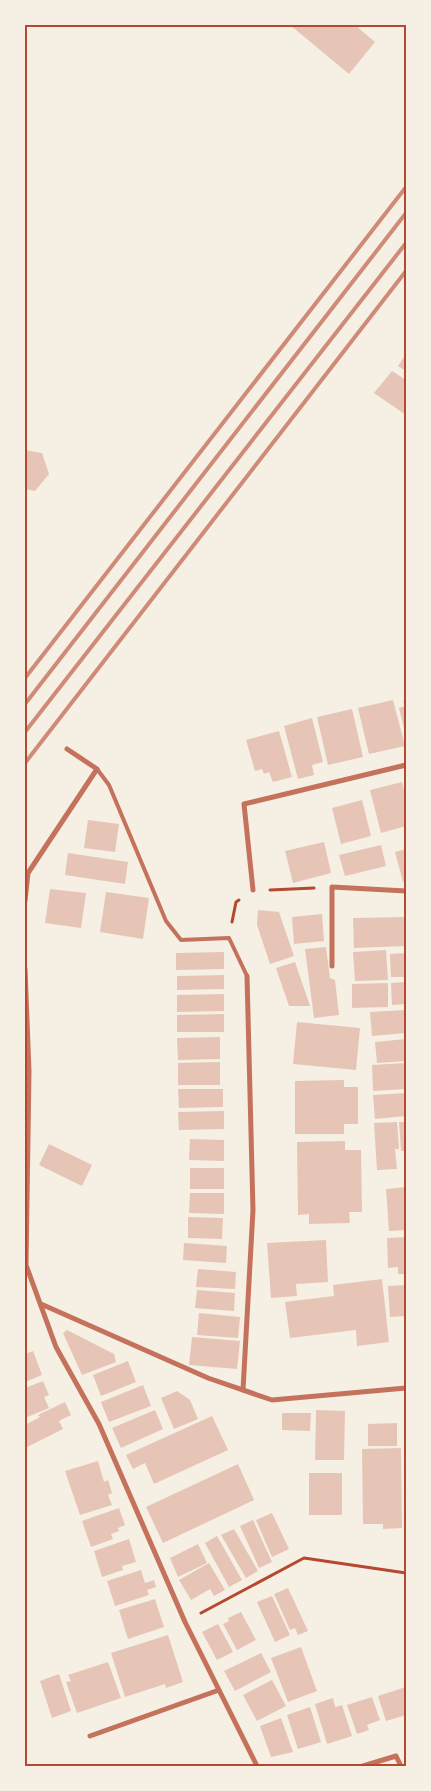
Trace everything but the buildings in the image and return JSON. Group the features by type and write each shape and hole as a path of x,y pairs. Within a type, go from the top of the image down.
{"street":[{"path":"25,901 28,872 96,770 67,748"},
{"path":"253,890 244,804 406,765"},
{"path":"332,966 332,887 406,891"},
{"path":"25,969 27,1070 26,1265 31,1283 41,1304 56,1348 99,1424 184,1622 257,1766"},
{"path":"243,1390 253,1210 247,976"},
{"path":"25,1284 31,1283"},
{"path":"41,1304 208,1378 272,1400 406,1388"},
{"path":"90,1736 220,1690"},
{"path":"363,1766 396,1756 401,1766"}],"lane":[{"path":"96,770 110,785 166,922 181,940 229,938 247,976"}],"path":[{"path":"229,938 236,902 253,890 332,887"},
{"path":"184,1622 304,1558 406,1573"}],"railway":[{"path":"25,678 406,187"},
{"path":"25,704 406,213"},
{"path":"25,732 406,243"},
{"path":"25,763 406,271"}]}
